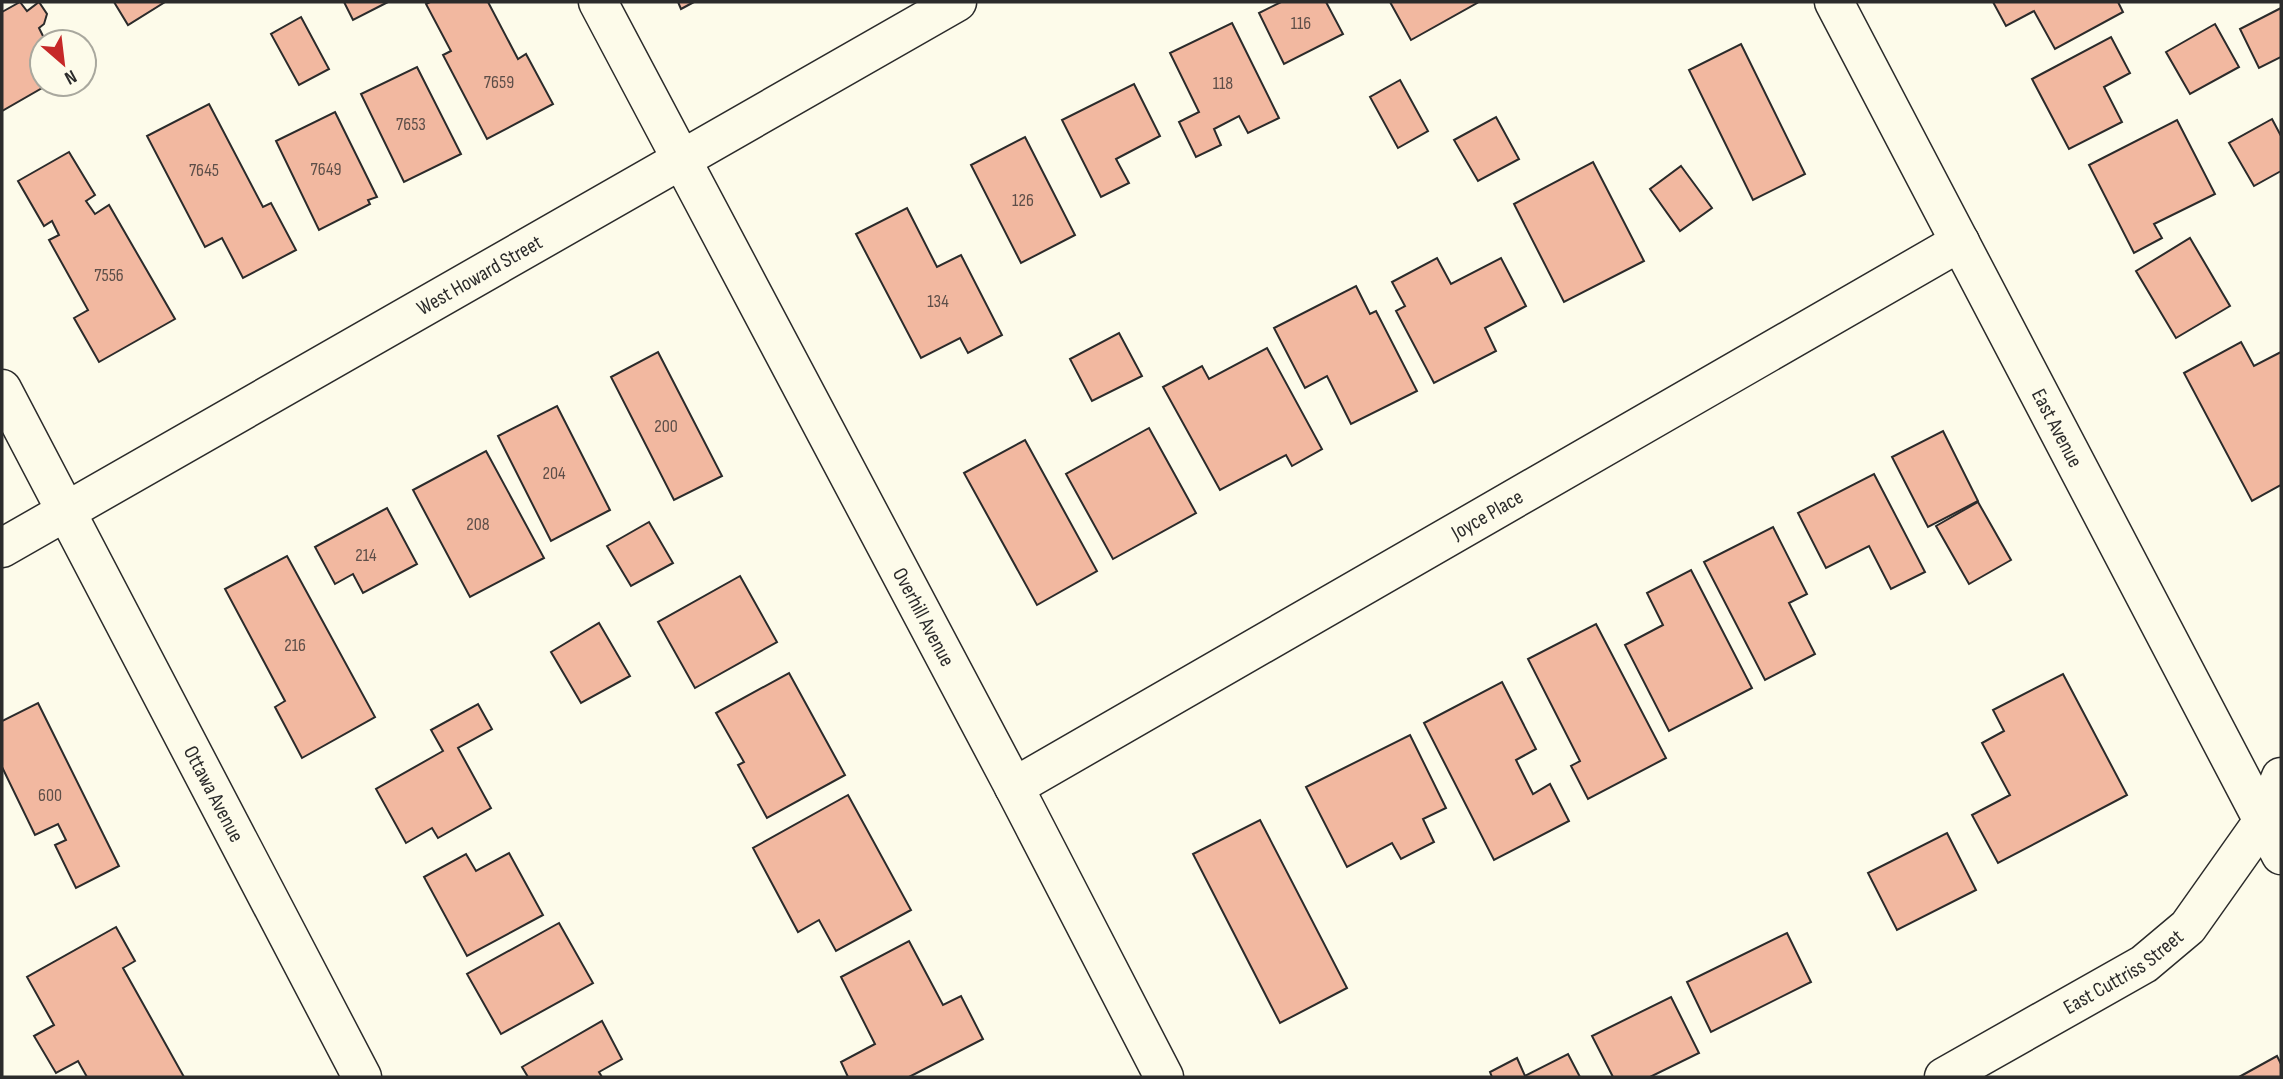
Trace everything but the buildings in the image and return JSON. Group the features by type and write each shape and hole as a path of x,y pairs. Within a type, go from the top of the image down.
{"street":[{"name":"Overhill Avenue","path":"598,2 1014,787 1164,1077"},
{"name":"West Howard Street","path":"2,548 957,2"},
{"name":"East Avenue","path":"1834,2 2281,855"},
{"name":"Joyce Place","path":"1014,787 1960,242"},
{"name":"Ottawa Avenue","path":"2,389 362,1077"},
{"name":"East Cuttriss Street","path":"1944,1077 2144,964 2188,927 2263,821 2281,777"}]}
